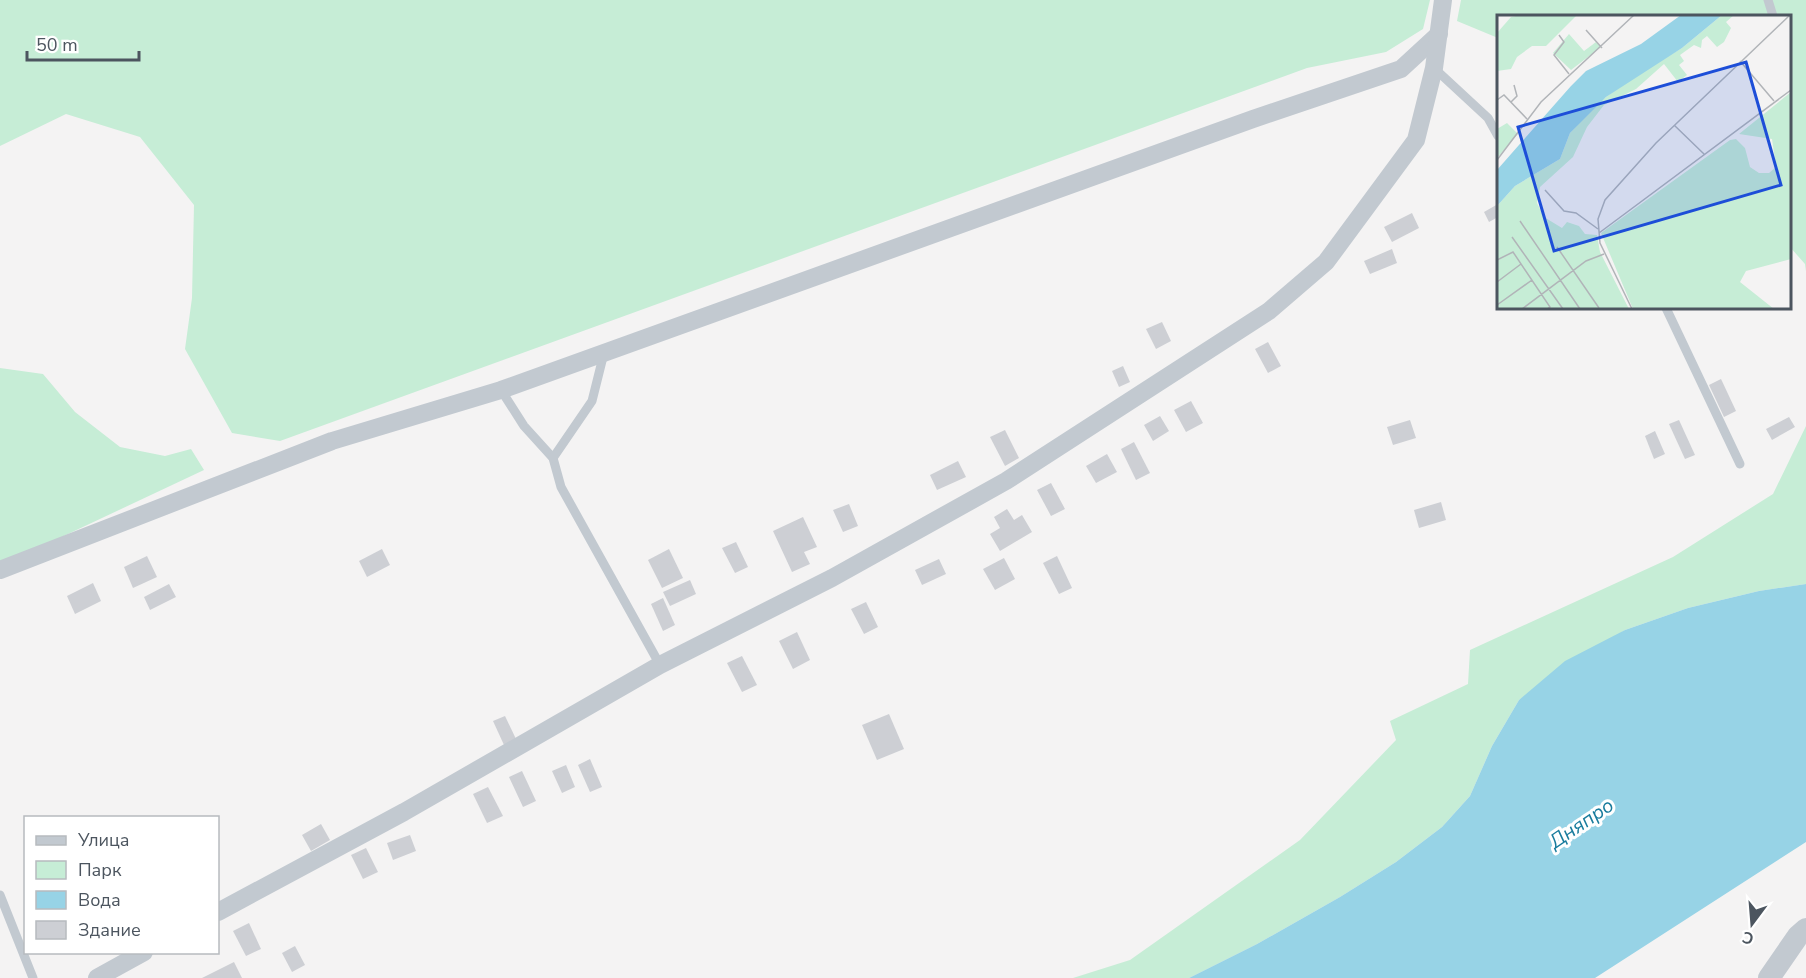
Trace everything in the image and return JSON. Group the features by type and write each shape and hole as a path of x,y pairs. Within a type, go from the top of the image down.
{"street":[{"path":"219,911 404,812 660,665 832,578 1006,481 1269,311 1326,262 1416,140 1434,68 1443,0"},
{"path":"0,570 332,441 501,390 1253,119 1401,69 1439,34"},
{"path":"1769,978 1798,936 1806,929"},
{"path":"97,978 140,954"}],"lane":[{"path":"1768,0 1773,15"},
{"path":"1434,68 1488,118 1497,134"},
{"path":"1666,309 1740,464"},
{"path":"554,458 592,400 604,352"},
{"path":"501,390 524,426 554,458 561,487 660,665"},
{"path":"0,895 33,978"}],"green space":[{"path":"0,0 1430,0 1423,29 1386,52 1307,68 280,441 232,433 185,349 192,298 194,205 140,137 66,114 0,146"},
{"path":"1461,0 1806,0 1806,271 1805,264 1791,248 1791,15 1497,15 1497,38 1457,21"},
{"path":"0,368 43,374 75,412 120,447 165,456 191,449 204,470 0,566"},
{"path":"1806,426 1806,584 1759,591 1688,608 1625,630 1519,700 1492,746 1470,796 1442,827 1396,862 1257,944 1189,978 1073,978 1130,960 1300,840 1396,740 1390,721 1468,684 1470,650 1673,557 1773,494"}],"water":[{"name":"Дняпро","path":"1806,584 1806,842 1595,978 1189,978 1257,944 1340,897 1396,862 1442,827 1470,796 1492,746 1519,700 1565,661 1625,630 1688,608 1759,591"}],"building":[{"path":"1497,205 1497,218 1489,222 1484,212"},
{"path":"1412,213 1419,228 1392,242 1384,227"},
{"path":"1392,249 1397,263 1370,274 1364,261"},
{"path":"1162,322 1171,341 1156,349 1146,329"},
{"path":"1268,342 1281,366 1268,373 1255,349"},
{"path":"1123,366 1130,382 1119,387 1112,371"},
{"path":"1721,379 1736,411 1724,417 1709,385"},
{"path":"1191,401 1203,423 1186,432 1174,410"},
{"path":"1160,416 1169,431 1153,441 1144,425"},
{"path":"1789,417 1795,427 1772,440 1766,429"},
{"path":"1410,420 1416,438 1393,445 1387,427"},
{"path":"1679,420 1695,455 1685,459 1669,424"},
{"path":"1005,430 1019,458 1005,466 990,437"},
{"path":"1655,431 1665,454 1654,459 1645,436"},
{"path":"1134,442 1150,473 1136,480 1121,449"},
{"path":"1107,454 1117,472 1096,483 1086,466"},
{"path":"958,461 966,477 937,490 930,475"},
{"path":"1051,483 1065,509 1051,516 1037,490"},
{"path":"1441,502 1446,520 1419,528 1414,510"},
{"path":"849,504 858,526 843,532 833,510"},
{"path":"1007,509 1014,520 1022,515 1032,532 1000,551 990,534 1000,528 994,517"},
{"path":"803,517 817,547 804,552 810,564 792,572 773,531"},
{"path":"736,542 748,567 735,573 722,548"},
{"path":"382,549 390,565 367,577 359,561"},
{"path":"669,549 683,578 662,588 648,560"},
{"path":"147,556 157,577 133,588 124,567"},
{"path":"1057,556 1072,588 1059,594 1043,563"},
{"path":"1004,558 1015,579 995,590 983,569"},
{"path":"939,559 946,574 922,585 915,570"},
{"path":"690,580 696,594 670,606 663,592"},
{"path":"93,583 101,601 75,614 67,596"},
{"path":"169,584 176,597 150,610 144,597"},
{"path":"663,598 675,625 663,631 651,604"},
{"path":"866,602 878,627 864,634 851,609"},
{"path":"797,632 810,660 793,669 779,641"},
{"path":"742,656 757,685 742,692 727,663"},
{"path":"889,714 904,749 877,760 862,725"},
{"path":"505,716 516,739 504,745 493,721"},
{"path":"590,759 602,787 590,792 578,765"},
{"path":"566,765 575,787 562,793 552,771"},
{"path":"522,771 536,801 523,807 509,777"},
{"path":"488,787 503,816 487,823 473,794"},
{"path":"321,824 330,840 311,851 302,835"},
{"path":"410,835 416,851 393,860 387,843"},
{"path":"366,848 378,872 363,879 351,855"},
{"path":"249,923 261,949 246,956 233,931"},
{"path":"295,946 305,965 292,972 282,953"},
{"path":"234,962 242,978 202,978"}]}
